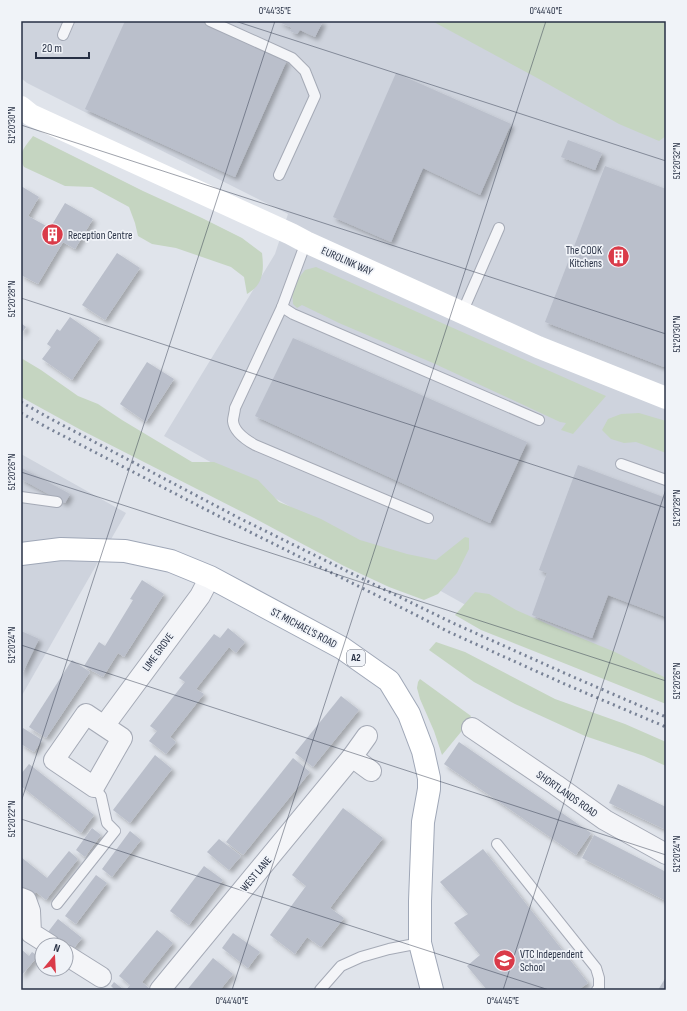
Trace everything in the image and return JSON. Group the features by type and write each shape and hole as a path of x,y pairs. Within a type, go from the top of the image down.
{"main road":[{"name":"EUROLINK WAY","path":"24,113 538,347 666,398"},
{"name":"ST. MICHAEL'S ROAD","path":"21,554 61,549 125,551 171,561 210,577 342,648 389,681 410,714 423,751 429,778 429,789 423,822 420,943 432,990"}],"street":[{"name":"LIME GROVE","path":"104,726 200,596 210,577"},
{"path":"86,714 104,726 122,738 94,787 54,760 86,714"},
{"name":"SHORTLANDS ROAD","path":"472,728 556,785 604,820 666,854"},
{"name":"WEST LANE","path":"160,990 352,757 367,736"},
{"path":"352,757 371,771"},
{"path":"21,898 26,900 30,912 26,939"},
{"path":"74,961 101,977"}],"lane":[{"path":"63,35 69,21"},
{"path":"210,21 292,58 305,71 316,96 279,175"},
{"path":"462,313 499,228"},
{"path":"306,242 282,307 235,408 233,421 236,430 245,439 255,445 428,518"},
{"path":"282,307 292,314 539,420"},
{"path":"621,464 666,480"},
{"path":"21,497 57,502"},
{"path":"57,904 115,831 107,823 101,796 94,787"},
{"path":"497,844 596,968 599,978 599,988 597,990"},
{"path":"320,990 330,986 341,966 361,957 389,949 420,943"}],"shaded area":[{"path":"21,21 666,21 666,693 505,627 164,436 275,254 288,214 27,83 21,78"},
{"path":"21,454 126,513 21,697"}],"green space":[{"path":"432,21 666,21 666,136 659,141 619,124"},
{"path":"33,136 242,238 262,253 263,271 257,286 247,294 244,277 231,267 176,248 152,244 138,236 129,207 92,187 65,186 24,167 21,154"},
{"path":"316,267 606,396 573,434 561,430 566,423 560,422 433,363 339,323 302,305 297,308 293,304 292,291 297,280 305,270"},
{"path":"21,358 78,396 98,404 192,462 214,462 258,480 279,502 321,519 360,540 407,554 436,560 465,537 469,538 469,549 457,573 438,594 424,600 389,587 344,566 254,518 81,430 21,397"},
{"path":"639,413 666,421 666,453 636,442 624,443 611,439 602,430 608,419 621,414"},
{"path":"475,592 489,594 516,610 615,652 666,678 666,704 481,630 455,615"},
{"path":"436,642 465,652 555,699 625,724 666,742 666,766 644,756 585,736 515,704 474,682 429,650"},
{"path":"420,679 471,716 465,727 442,755 434,731 420,699 417,688"}],"building":[{"path":"125,21 202,21 287,60 235,177 85,109"},
{"path":"277,21 323,21 315,37 300,30 297,34 290,31 292,28"},
{"path":"396,73 511,124 480,195 423,168 391,242 333,217"},
{"path":"568,140 602,153 595,170 561,157"},
{"name":"The COOK Kitchens","path":"605,166 666,189 666,362 664,367 545,322"},
{"name":"Reception Centre","path":"21,186 39,197 28,216 50,228 65,203 93,219 75,249 63,242 38,284 21,275"},
{"path":"117,253 140,268 105,320 82,305"},
{"path":"70,317 100,338 72,380 42,359 51,347 47,344 57,329 60,331"},
{"path":"21,323 26,327 21,334"},
{"path":"293,338 527,442 490,523 255,416"},
{"path":"147,362 174,379 146,422 120,404"},
{"path":"578,465 666,498 666,617 608,595 592,638 532,615 547,573 539,570"},
{"path":"22,468 70,494 65,503 21,479"},
{"path":"142,580 164,594 124,657 118,653 103,677 84,666 99,642 105,646 133,600 130,599"},
{"path":"228,628 245,642 236,653 229,647 196,689 204,694 170,737 176,742 166,754 149,741 157,731 150,726 185,682 179,678 214,634 220,638"},
{"path":"21,631 39,639 21,676"},
{"path":"72,660 90,672 46,738 29,727"},
{"path":"341,696 359,710 313,767 295,753"},
{"path":"23,728 42,740 34,752 21,744 21,732"},
{"path":"459,742 591,833 576,855 444,764"},
{"path":"155,755 172,769 130,823 113,810"},
{"path":"293,758 310,772 243,855 226,842"},
{"path":"29,764 94,815 81,833 21,786 21,774"},
{"path":"618,784 666,807 666,830 609,803"},
{"path":"343,808 383,838 330,908 344,918 321,947 307,937 295,954 270,935 306,886 292,875"},
{"path":"92,828 101,835 85,857 76,850"},
{"path":"130,831 141,840 112,877 102,869"},
{"path":"594,835 666,872 666,901 582,858"},
{"path":"219,839 241,856 229,870 207,852"},
{"path":"483,849 588,983 578,990 487,990 467,966 480,955 454,923 468,914 440,882"},
{"path":"69,851 78,859 46,900 36,892 32,897 21,888 21,857 47,878"},
{"path":"204,866 223,880 189,925 170,911"},
{"path":"96,875 107,883 76,924 65,916"},
{"path":"58,919 82,938 74,948 74,937 54,937 48,932"},
{"path":"157,930 173,943 142,982 151,990 126,990 130,985 119,976"},
{"path":"233,933 260,952 248,968 222,948"},
{"path":"21,949 29,956 32,952 34,953 34,961 21,976"},
{"path":"213,958 233,974 220,990 187,990"},
{"path":"666,977 666,990 658,990"},
{"path":"114,982 124,990 115,990 111,986"}],"railway":[{"path":"21,402 239,518 420,607 571,676 666,717"},
{"path":"21,413 236,525 449,632 567,685 666,727"}],"place":[{"name":"Reception Centre","path":"52,235"},
{"name":"The COOK Kitchens","path":"618,256"},
{"name":"VTC Independent School","path":"505,960"}]}
